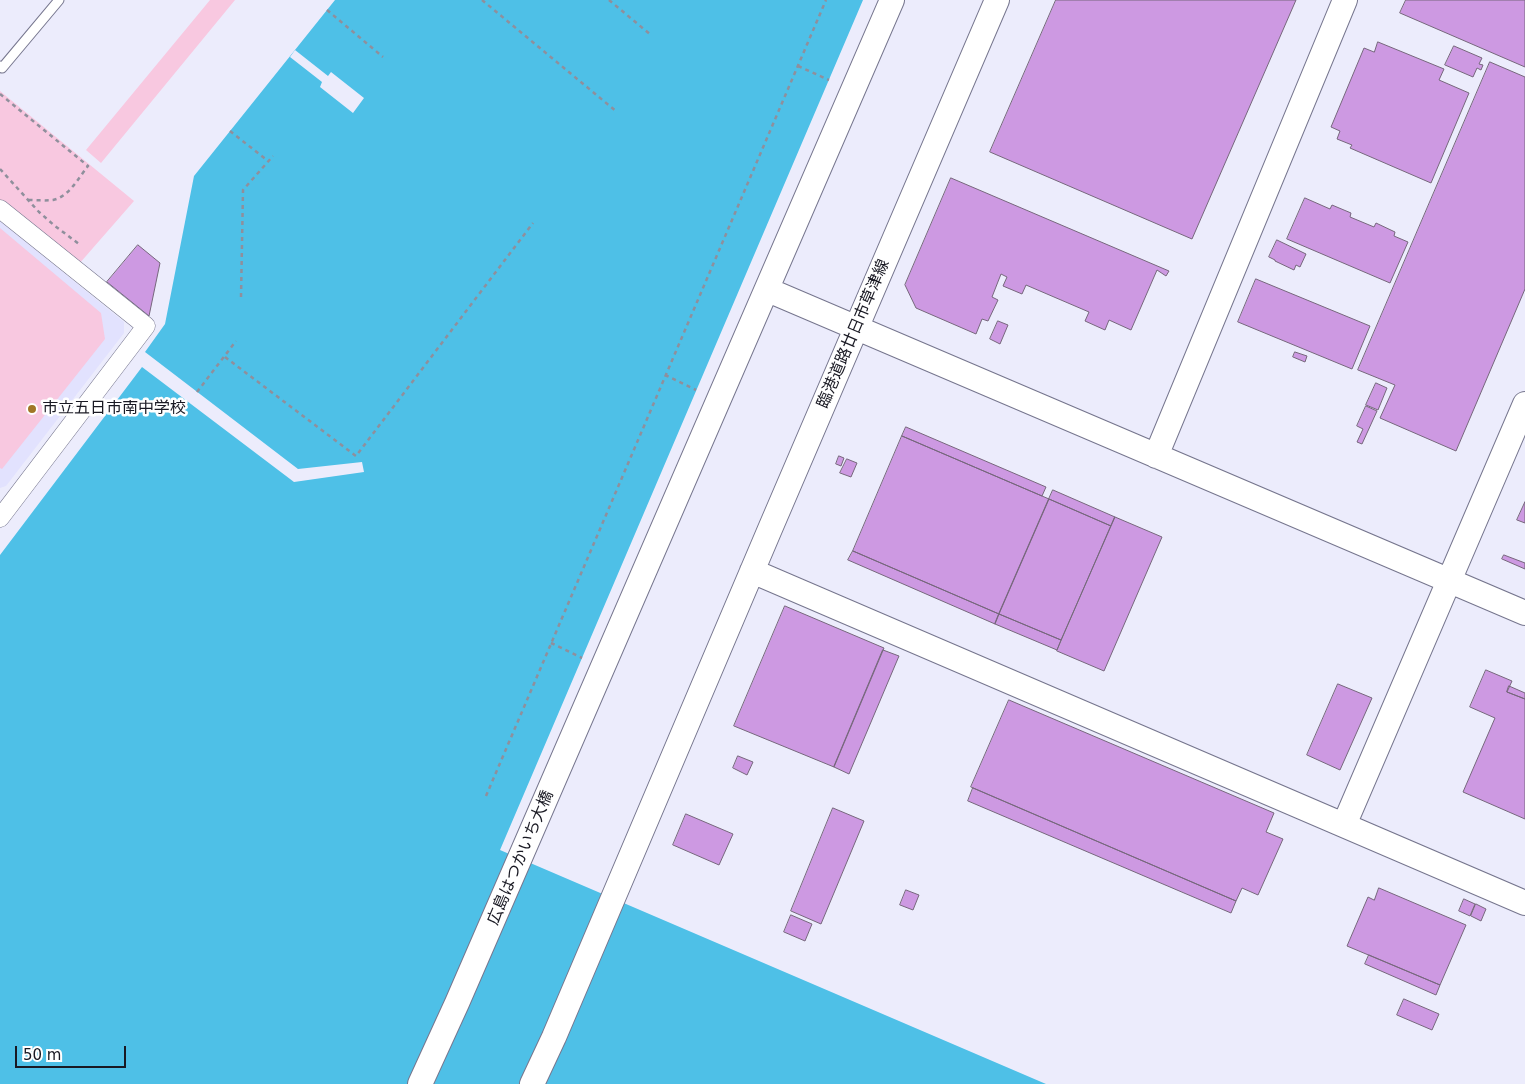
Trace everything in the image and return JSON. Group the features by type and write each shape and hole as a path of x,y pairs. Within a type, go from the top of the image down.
{"street":[{"path":"892,0 768,290 1525,613"},
{"name":"臨港道路廿日市草津線","path":"532,1084 554,1037 997,0"},
{"path":"1156,456 1344,0"},
{"path":"0,209 146,326 3,506"},
{"name":"広島はつかいち大橋","path":"420,1084 458,1004 679,491 768,290"},
{"path":"1344,826 1525,404"},
{"path":"752,571 1525,903"}],"lane":[{"path":"0,66 2,68 59,0"}],"path":[{"path":"482,0 617,112"},
{"path":"609,0 651,35"},
{"path":"486,796 826,0"},
{"path":"327,10 383,57"},
{"path":"798,66 829,80"},
{"path":"0,94 88,166 76,183 61,197 54,200 28,200"},
{"path":"230,131 268,162"},
{"path":"241,297 244,190 273,156"},
{"path":"0,169 55,226 79,244"},
{"path":"224,357 356,456 534,222"},
{"path":"197,392 236,341"},
{"path":"665,375 696,390"},
{"path":"551,643 582,658"}],"shaded area":[{"path":"210,0 235,0 101,163 86,150"},
{"path":"0,91 134,201 79,264 0,200"},
{"name":"市立五日市南中学校","path":"0,221 124,322 124,333 6,486 0,488"},
{"name":"市立五日市南中学校","path":"0,228 101,313 105,339 2,469 0,468"}],"water":[{"path":"335,0 863,0 500,850 1046,1084 0,1084 0,555 142,367 294,482 364,472 362,462 298,469 145,352 165,324 194,176"}],"pier":[{"path":"295,50 328,76 331,72 364,98 353,113 320,87 322,82 290,57"}],"building":[{"path":"1056,0 1296,0 1192,239 990,152"},
{"path":"1406,0 1525,0 1525,67 1400,13"},
{"path":"1378,42 1444,69 1439,80 1469,93 1431,183 1350,148 1352,145 1337,139 1340,131 1331,127 1364,48 1374,52"},
{"path":"1454,46 1482,58 1479,64 1483,65 1481,70 1477,68 1473,77 1445,65"},
{"path":"1490,62 1525,77 1525,289 1456,451 1380,418 1395,385 1358,370"},
{"path":"951,178 1169,271 1166,276 1157,270 1131,330 1109,320 1105,330 1085,321 1089,312 1026,285 1022,294 1003,286 1007,277 1001,274 992,297 998,300 988,321 982,319 976,334 916,308 905,285"},
{"path":"1305,198 1330,209 1332,205 1351,213 1350,217 1374,227 1376,223 1395,232 1394,236 1408,242 1390,283 1287,239"},
{"path":"1277,240 1306,254 1300,267 1296,265 1294,270 1269,257"},
{"path":"138,245 160,263 149,316 107,282"},
{"path":"1256,279 1370,326 1352,369 1238,322"},
{"path":"998,321 1008,325 1000,344 990,339"},
{"path":"1295,352 1307,356 1305,362 1293,357"},
{"path":"1376,383 1387,388 1378,410 1366,405"},
{"path":"1366,406 1377,411 1362,444 1357,442 1363,429 1357,426"},
{"path":"906,427 1046,487 1042,496 902,436"},
{"path":"902,436 1049,499 999,614 853,551"},
{"path":"839,456 844,458 841,466 836,464"},
{"path":"847,459 857,463 851,477 840,473"},
{"path":"1053,490 1115,517 1111,526 1049,499"},
{"path":"1049,499 1111,526 1061,640 999,614"},
{"path":"1525,502 1525,523 1517,520"},
{"path":"1115,517 1162,537 1104,671 1057,651"},
{"path":"853,551 999,614 995,624 848,560"},
{"path":"1504,555 1525,563 1525,569 1502,559"},
{"path":"785,606 884,648 834,767 734,726"},
{"path":"999,614 1061,640 1057,650 995,624"},
{"path":"883,650 899,656 849,774 834,767"},
{"path":"1486,670 1512,681 1507,692 1525,699 1525,819 1463,792 1495,718 1470,707"},
{"path":"1338,684 1372,698 1340,770 1307,755"},
{"path":"1509,686 1525,693 1525,699 1507,692"},
{"path":"1009,700 1274,813 1266,832 1283,839 1258,895 1242,888 1236,901 971,787"},
{"path":"738,756 753,762 747,775 733,768"},
{"path":"973,788 1236,901 1231,913 968,801"},
{"path":"833,808 864,821 821,924 791,911"},
{"path":"686,814 733,834 719,865 673,845"},
{"path":"1379,888 1466,925 1440,985 1347,946 1368,897 1374,900"},
{"path":"906,890 919,895 913,910 900,905"},
{"path":"1464,899 1475,904 1470,916 1459,911"},
{"path":"1476,904 1486,909 1481,921 1471,916"},
{"path":"791,915 812,924 805,941 784,932"},
{"path":"1369,955 1440,985 1436,995 1365,964"},
{"path":"1404,999 1439,1014 1432,1030 1397,1015"}],"place":[{"name":"市立五日市南中学校","path":"32,409"}]}
